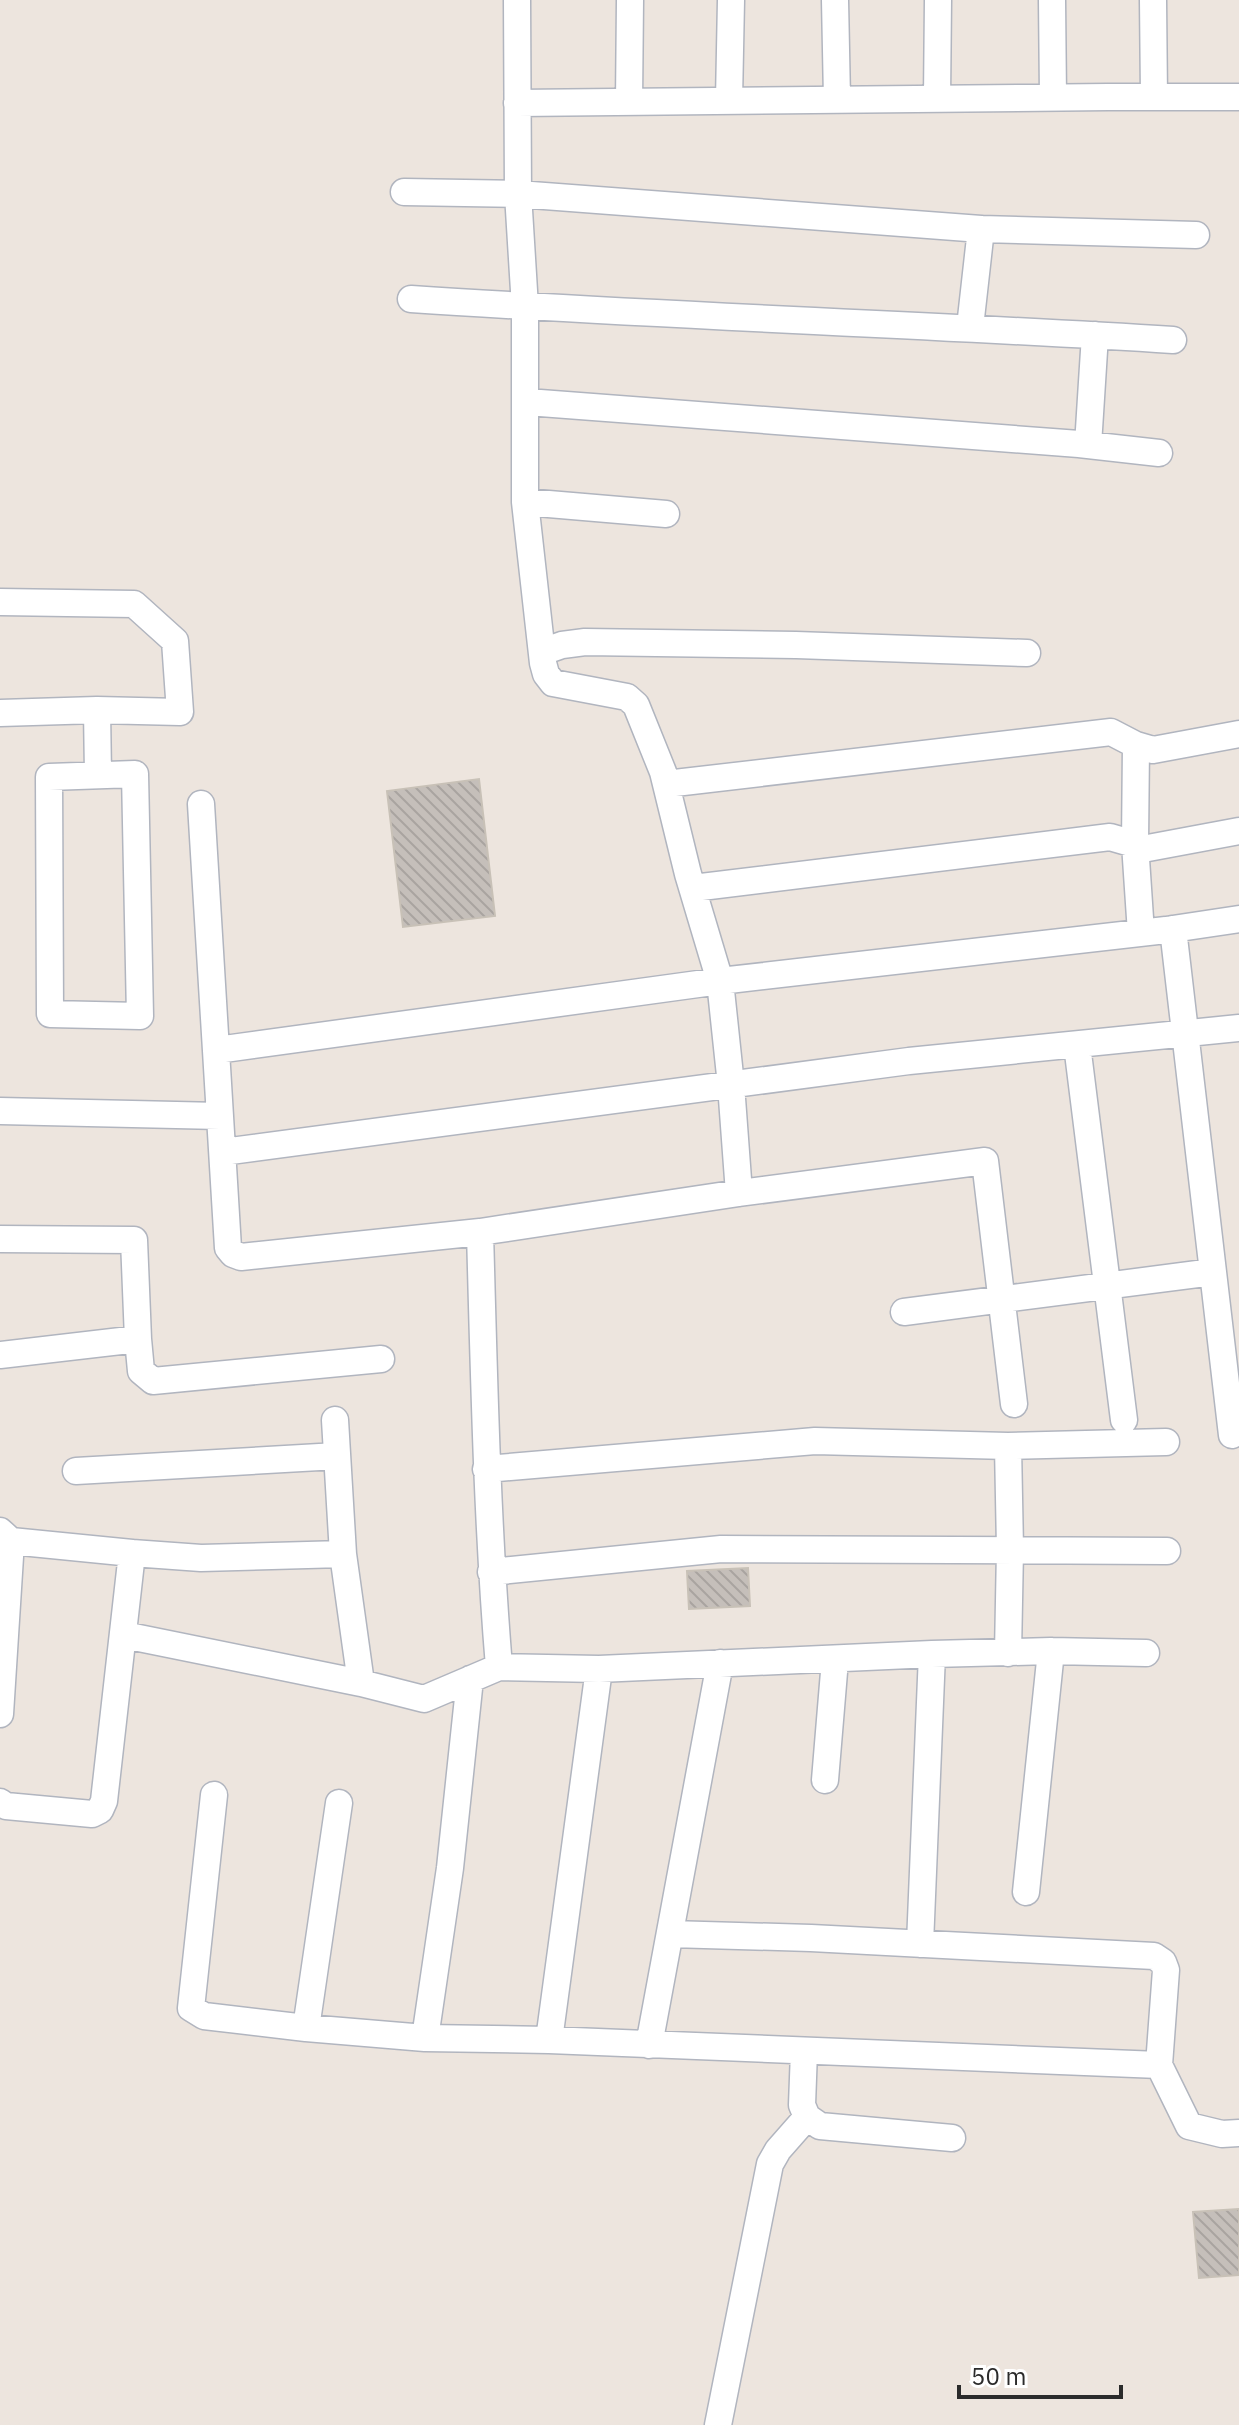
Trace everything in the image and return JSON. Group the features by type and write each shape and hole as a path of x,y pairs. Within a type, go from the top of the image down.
{"street":[{"path":"517,0 518,194 527,402 525,502 546,674 553,683 627,697 636,705 666,784 720,981 739,1193"},
{"path":"629,102 630,0"},
{"path":"729,100 731,0"},
{"path":"835,0 837,99"},
{"path":"937,98 938,0"},
{"path":"1052,0 1053,97"},
{"path":"1153,0 1154,97"},
{"path":"517,103 1239,97"},
{"path":"404,192 518,194 981,229 1196,235"},
{"path":"970,327 981,229"},
{"path":"411,299 1173,340"},
{"path":"1088,445 1095,335"},
{"path":"527,402 1159,453"},
{"path":"525,502 666,514"},
{"path":"0,602 134,604 175,641 180,712 97,710 0,713"},
{"path":"542,652 585,642 855,646 1027,653"},
{"path":"97,710 98,775"},
{"path":"666,784 1111,732 1153,750 1239,734"},
{"path":"1136,745 1135,844 1141,933"},
{"path":"135,774 140,1016 50,1014 49,777 98,775 135,774"},
{"path":"201,804 228,1248 233,1254 241,1257 480,1232 739,1193 985,1161 1014,1404"},
{"path":"693,888 1110,837 1148,848 1239,831"},
{"path":"217,1050 720,981 1239,919"},
{"path":"1173,929 1232,1435"},
{"path":"223,1152 909,1061 1239,1028"},
{"path":"1077,1045 1124,1420"},
{"path":"0,1111 220,1116"},
{"path":"480,1232 486,1469 499,1667"},
{"path":"0,1239 134,1240 141,1371 153,1381 381,1359"},
{"path":"904,1312 1213,1272"},
{"path":"0,1355 138,1339"},
{"path":"335,1420 343,1554 361,1683"},
{"path":"486,1469 815,1441 1008,1446 1166,1442"},
{"path":"1008,1446 1008,1653"},
{"path":"76,1471 337,1456"},
{"path":"0,1714 6,1536 132,1553 201,1558 343,1554"},
{"path":"491,1572 721,1549 1167,1551"},
{"path":"0,1802 6,1806 92,1814 100,1810 104,1801 132,1553"},
{"path":"124,1635 361,1683 424,1699 499,1667 599,1669 932,1654 1051,1651 1146,1653"},
{"path":"1026,1892 1051,1651"},
{"path":"920,1944 932,1654"},
{"path":"825,1780 835,1660"},
{"path":"649,2045 720,1663"},
{"path":"549,2040 599,1669"},
{"path":"425,2038 450,1868 470,1679"},
{"path":"214,1795 191,2008 204,2016 425,2038 549,2040 1159,2065"},
{"path":"306,2028 339,1803"},
{"path":"670,1934 1154,1956 1163,1962 1166,1970 1159,2065 1189,2126 1222,2134 1239,2133"},
{"path":"804,2051 802,2105 807,2117 820,2126 952,2138"},
{"path":"718,2425 770,2164 807,2117"}],"building":[{"path":"479,779 495,916 403,927 387,791"},
{"path":"748,1568 750,1606 689,1609 687,1571"},
{"path":"1239,2209 1239,2275 1199,2278 1193,2212"}]}
